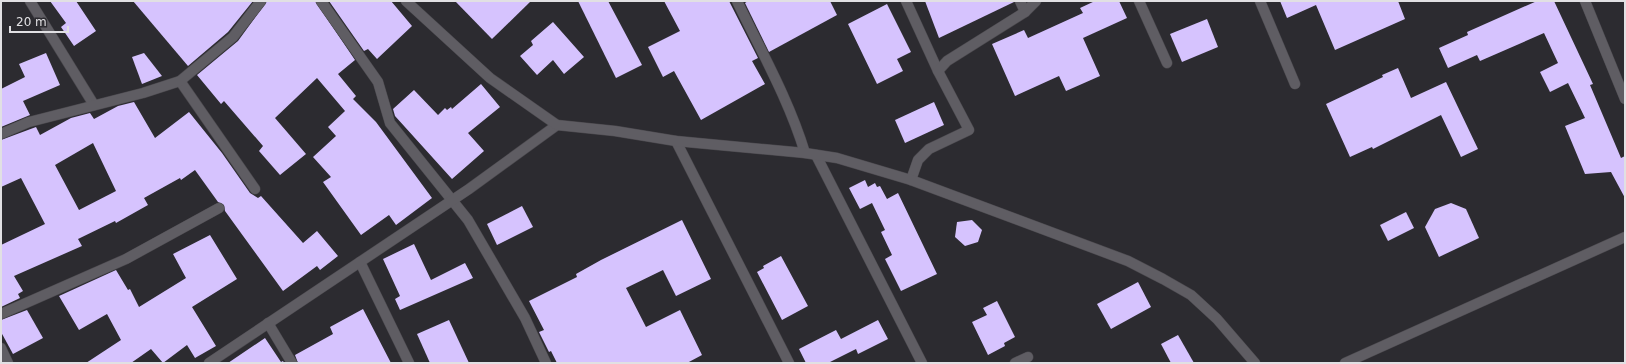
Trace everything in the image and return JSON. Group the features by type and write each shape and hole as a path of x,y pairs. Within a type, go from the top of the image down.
{"street":[{"path":"30,1 94,105"},
{"path":"1,134 29,122 180,81 233,37 260,1"},
{"path":"321,1 378,82 390,123 453,199 468,220 525,318 546,363"},
{"path":"406,1 490,78 556,125 615,131 676,141 811,154 837,158 910,180 1128,261 1163,279 1191,296 1216,319 1255,363"},
{"path":"737,1 811,154 922,363"},
{"path":"906,1 938,71 969,130 929,149 918,160 910,180"},
{"path":"1020,1 1025,12"},
{"path":"938,71 947,61 1025,12 1036,1"},
{"path":"1139,1 1166,63"},
{"path":"1260,1 1295,84"},
{"path":"1585,1 1625,99"},
{"path":"180,81 255,189"},
{"path":"209,363 453,199 556,125"},
{"path":"676,141 789,363"},
{"path":"1,314 126,259 218,208"},
{"path":"1345,363 1625,237"},
{"path":"360,262 409,363"},
{"path":"268,323 292,363"},
{"path":"1,348 8,363"},
{"path":"1015,363 1028,356"}],"building":[{"path":"50,1 76,1 96,31 74,46 61,27 66,23"},
{"path":"133,1 253,1 228,32 188,66"},
{"path":"267,1 315,1 355,60 338,74 356,96 353,99 376,122 432,198 396,225 389,215 361,235 323,182 331,177 313,157 336,136 328,127 345,111 317,78 275,118 306,154 280,175 259,151 263,146 224,101 221,104 197,75 238,41"},
{"path":"329,1 391,1 412,26 377,59 368,49 364,51"},
{"path":"455,1 531,1 492,39"},
{"path":"578,1 608,1 642,65 616,78"},
{"path":"664,1 729,1 758,58 752,61 765,84 701,120 674,71 663,77 648,47 680,31"},
{"path":"748,1 830,1 837,15 769,52 745,3"},
{"path":"925,1 1014,1 1014,2 939,38"},
{"path":"1095,1 1119,1 1127,18 1083,38 1100,76 1066,91 1059,76 1015,96 992,44 1024,30 1028,38 1083,13 1080,8"},
{"path":"1280,1 1398,1 1405,19 1335,50 1316,5 1287,18"},
{"path":"1537,1 1554,1 1593,84 1590,85 1621,158 1625,156 1625,198 1611,172 1585,174 1565,126 1585,118 1568,83 1550,92 1540,72 1558,63 1544,33 1480,61 1477,55 1448,68 1439,48 1468,35 1467,32"},
{"path":"887,4 911,52 897,59 903,71 877,84 848,24"},
{"path":"1207,19 1218,47 1182,62 1170,34"},
{"path":"553,22 584,57 564,74 553,60 537,75 520,56 533,45 531,41"},
{"path":"46,53 60,85 23,101 30,115 1,127 1,89 25,77 19,64"},
{"path":"144,53 162,76 142,84 132,57"},
{"path":"1398,68 1411,98 1446,82 1478,149 1461,157 1441,115 1373,149 1372,147 1350,157 1326,104 1383,77 1382,75"},
{"path":"481,84 500,107 468,133 484,151 452,179 395,116 393,109 414,90 438,115 445,108 447,110 451,107 452,109"},
{"path":"134,102 155,138 189,112 222,153 250,193 258,198 261,196 303,243 317,231 338,256 320,270 317,266 283,291 225,211 224,205 218,202 195,170 181,180 180,178 144,198 148,205 116,223 115,221 78,239 82,246 14,276 23,291 18,294 20,298 1,307 1,245 45,224 21,178 1,187 1,140 36,127 40,135 71,118 90,113 94,119 118,106","holes":["93,143 116,191 79,210 55,165"]},
{"path":"934,102 944,125 905,143 895,120"},
{"path":"865,180 868,187 875,183 877,187 880,186 887,199 898,193 937,274 901,291 885,259 892,255 881,232 885,230 872,203 860,209 849,188"},
{"path":"1451,203 1466,209 1479,238 1439,257 1425,227 1435,209"},
{"path":"522,206 533,227 497,245 487,224"},
{"path":"1406,212 1414,228 1388,241 1380,225"},
{"path":"682,220 711,279 676,296 663,270 626,288 646,327 680,310 702,355 687,363 557,363 551,351 549,352 539,332 544,330 529,301 577,277 576,274 601,260"},
{"path":"972,220 982,230 978,242 965,246 955,237 957,222"},
{"path":"210,235 237,279 192,307 216,346 195,358 187,345 163,363 151,349 131,363 86,363 121,340 107,314 79,330 59,296 116,270 128,290 130,289 139,307 186,278 173,254"},
{"path":"414,244 431,280 465,263 473,278 400,310 395,299 400,296 383,259"},
{"path":"781,256 808,306 782,320 757,272 764,268 763,266"},
{"path":"1138,282 1151,307 1111,329 1097,304"},
{"path":"997,301 1015,337 1004,343 1005,346 988,355 972,322 987,315 983,308"},
{"path":"363,309 391,363 298,363 295,355 333,334 330,327"},
{"path":"27,310 43,338 13,354 1,332 1,320"},
{"path":"449,320 469,363 430,363 417,334"},
{"path":"878,320 888,339 858,354 856,349 828,363 806,363 799,349 836,330 841,339"},
{"path":"1178,335 1194,363 1171,363 1161,344"},
{"path":"265,338 281,362 283,361 284,363 228,363"}]}
